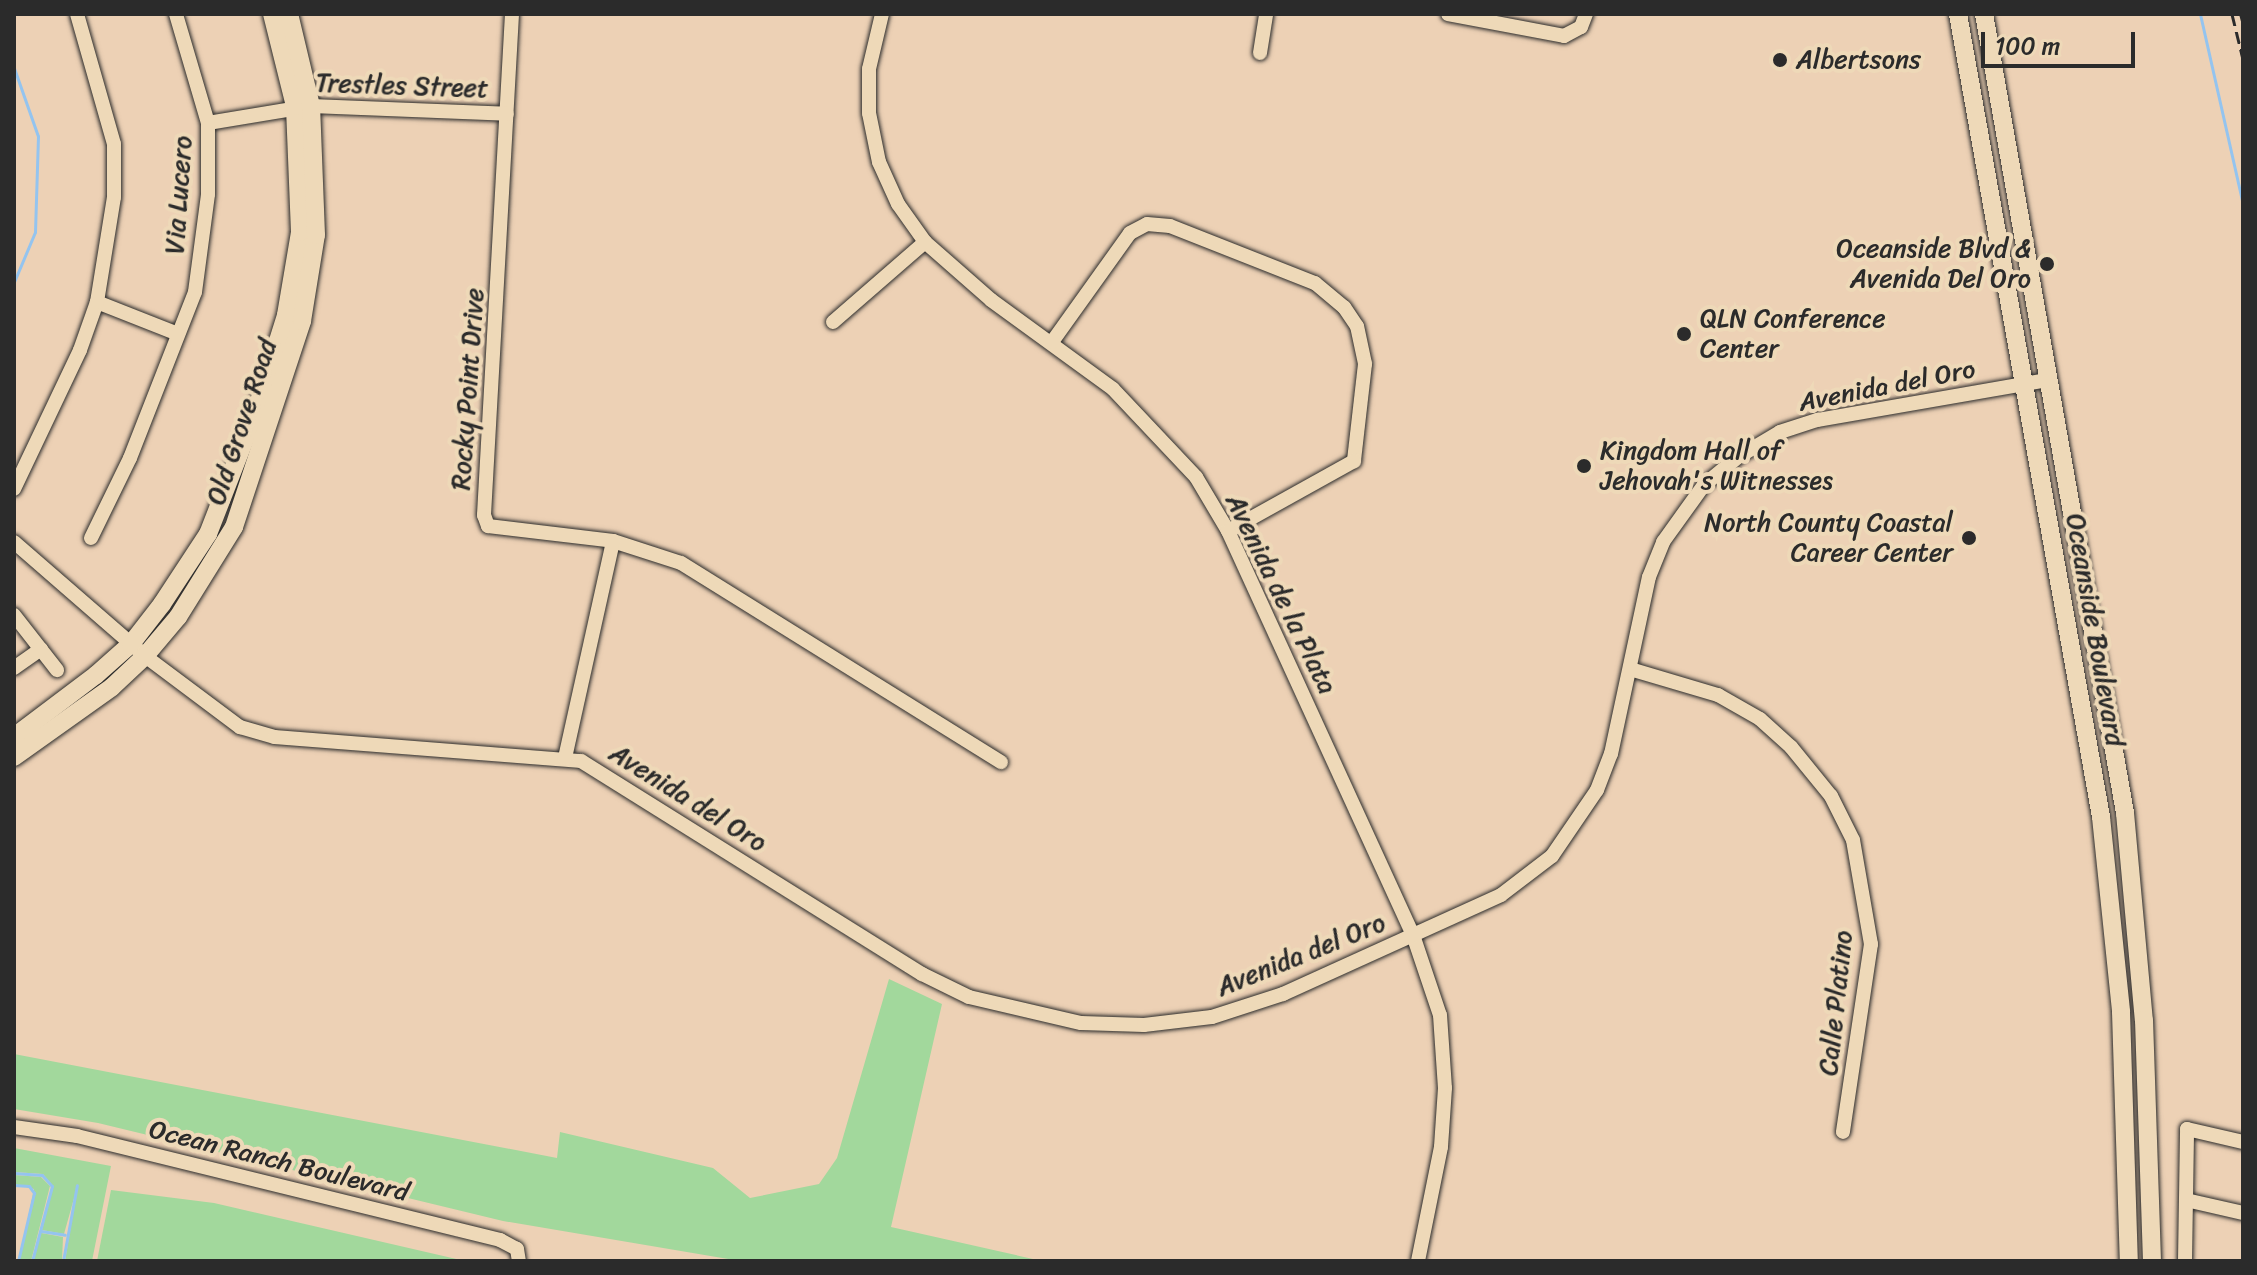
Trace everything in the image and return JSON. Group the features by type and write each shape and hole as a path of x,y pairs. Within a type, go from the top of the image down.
{"main road":[{"name":"Old Grove Road","path":"272,14 303,106"},
{"name":"Old Grove Road","path":"14,757 112,687 138,650 201,583 234,527 302,321 316,235 303,106 289,14"},
{"name":"Oceanside Boulevard","path":"1958,14 2025,384 2109,881 2121,1012 2129,1261"},
{"path":"1970,14 1978,50 1992,57"},
{"name":"Oceanside Boulevard","path":"1984,14 2125,813 2144,1020 2152,1261"},
{"path":"1967,59 1977,66 1996,147 2016,186"},
{"name":"Old Grove Road","path":"14,737 138,650"}],"street":[{"path":"14,489 50,422 97,302 114,197 114,144 77,14"},
{"name":"Via Lucero","path":"91,538 130,458 178,334 198,269 208,194 208,123 176,14"},
{"name":"Rocky Point Drive","path":"512,14 484,515 488,526 500,531 613,541 656,553 716,581 1001,762"},
{"name":"Avenida de la Plata","path":"882,14 869,69 869,113 879,162 898,204 925,242 991,300 1052,342 1154,427 1196,477 1228,531 1413,935 1434,988 1445,1047 1441,1147 1418,1261"},
{"path":"1260,53 1266,14"},
{"path":"1448,14 1550,33 1573,33 1586,14"},
{"name":"Trestles Street","path":"208,123 303,106 507,114"},
{"path":"1052,342 1130,233 1147,224 1170,226 1315,283 1344,307 1357,326 1365,364 1354,461 1228,531"},
{"path":"833,322 925,242"},
{"path":"97,302 178,334"},
{"name":"Avenida del Oro","path":"14,542 210,709 240,727 275,737 565,758 615,778 922,974 969,997 1081,1023 1144,1025 1212,1017 1283,994 1501,895 1552,856 1597,790 1630,669 1649,577 1663,542 1704,485 1738,457 1780,432 1818,420 2048,380"},
{"path":"565,758 613,541"},
{"path":"14,615 57,670"},
{"path":"14,668 41,649"},
{"name":"Calle Platino","path":"1630,669 1718,695 1760,719 1831,796 1853,840 1871,944 1843,1132"},
{"name":"Ocean Ranch Boulevard","path":"14,1127 77,1136 500,1240 517,1249 519,1261"},
{"path":"2185,1261 2187,1129 2243,1142"},
{"path":"2186,1200 2243,1213"}],"green space":[{"path":"889,979 942,1004 891,1227 1042,1261 740,1261 503,1221 98,1123 14,1109 14,1054 557,1158 560,1132 713,1168 750,1198 819,1184 837,1158"},
{"path":"14,1148 111,1166 92,1261 65,1261 78,1184 64,1234 42,1230 53,1186 43,1174 14,1172"},
{"path":"14,1175 41,1177 50,1186 31,1261 19,1261 34,1189 14,1184"},
{"path":"111,1190 214,1203 465,1261 97,1261"},
{"path":"41,1233 63,1237 62,1261 33,1261"}],"waterway":[{"path":"2200,14 2243,205"},
{"path":"14,68 38,136 35,232 14,282"},
{"path":"14,1173 42,1175 52,1186 32,1261"},
{"path":"14,1185 29,1186 34,1193 18,1261"},
{"path":"63,1261 77,1185"},
{"path":"41,1231 65,1235"}],"tram line":[{"path":"2240,14 2243,25"}],"railway":[{"path":"2232,14 2243,59"}],"place":[{"name":"Albertsons","path":"1780,60"},
{"name":"Oceanside Blvd & Avenida Del Oro","path":"2047,264"},
{"name":"QLN Conference Center","path":"1684,334"},
{"name":"Kingdom Hall of Jehovah's Witnesses","path":"1584,466"},
{"name":"North County Coastal Career Center","path":"1969,538"}]}
